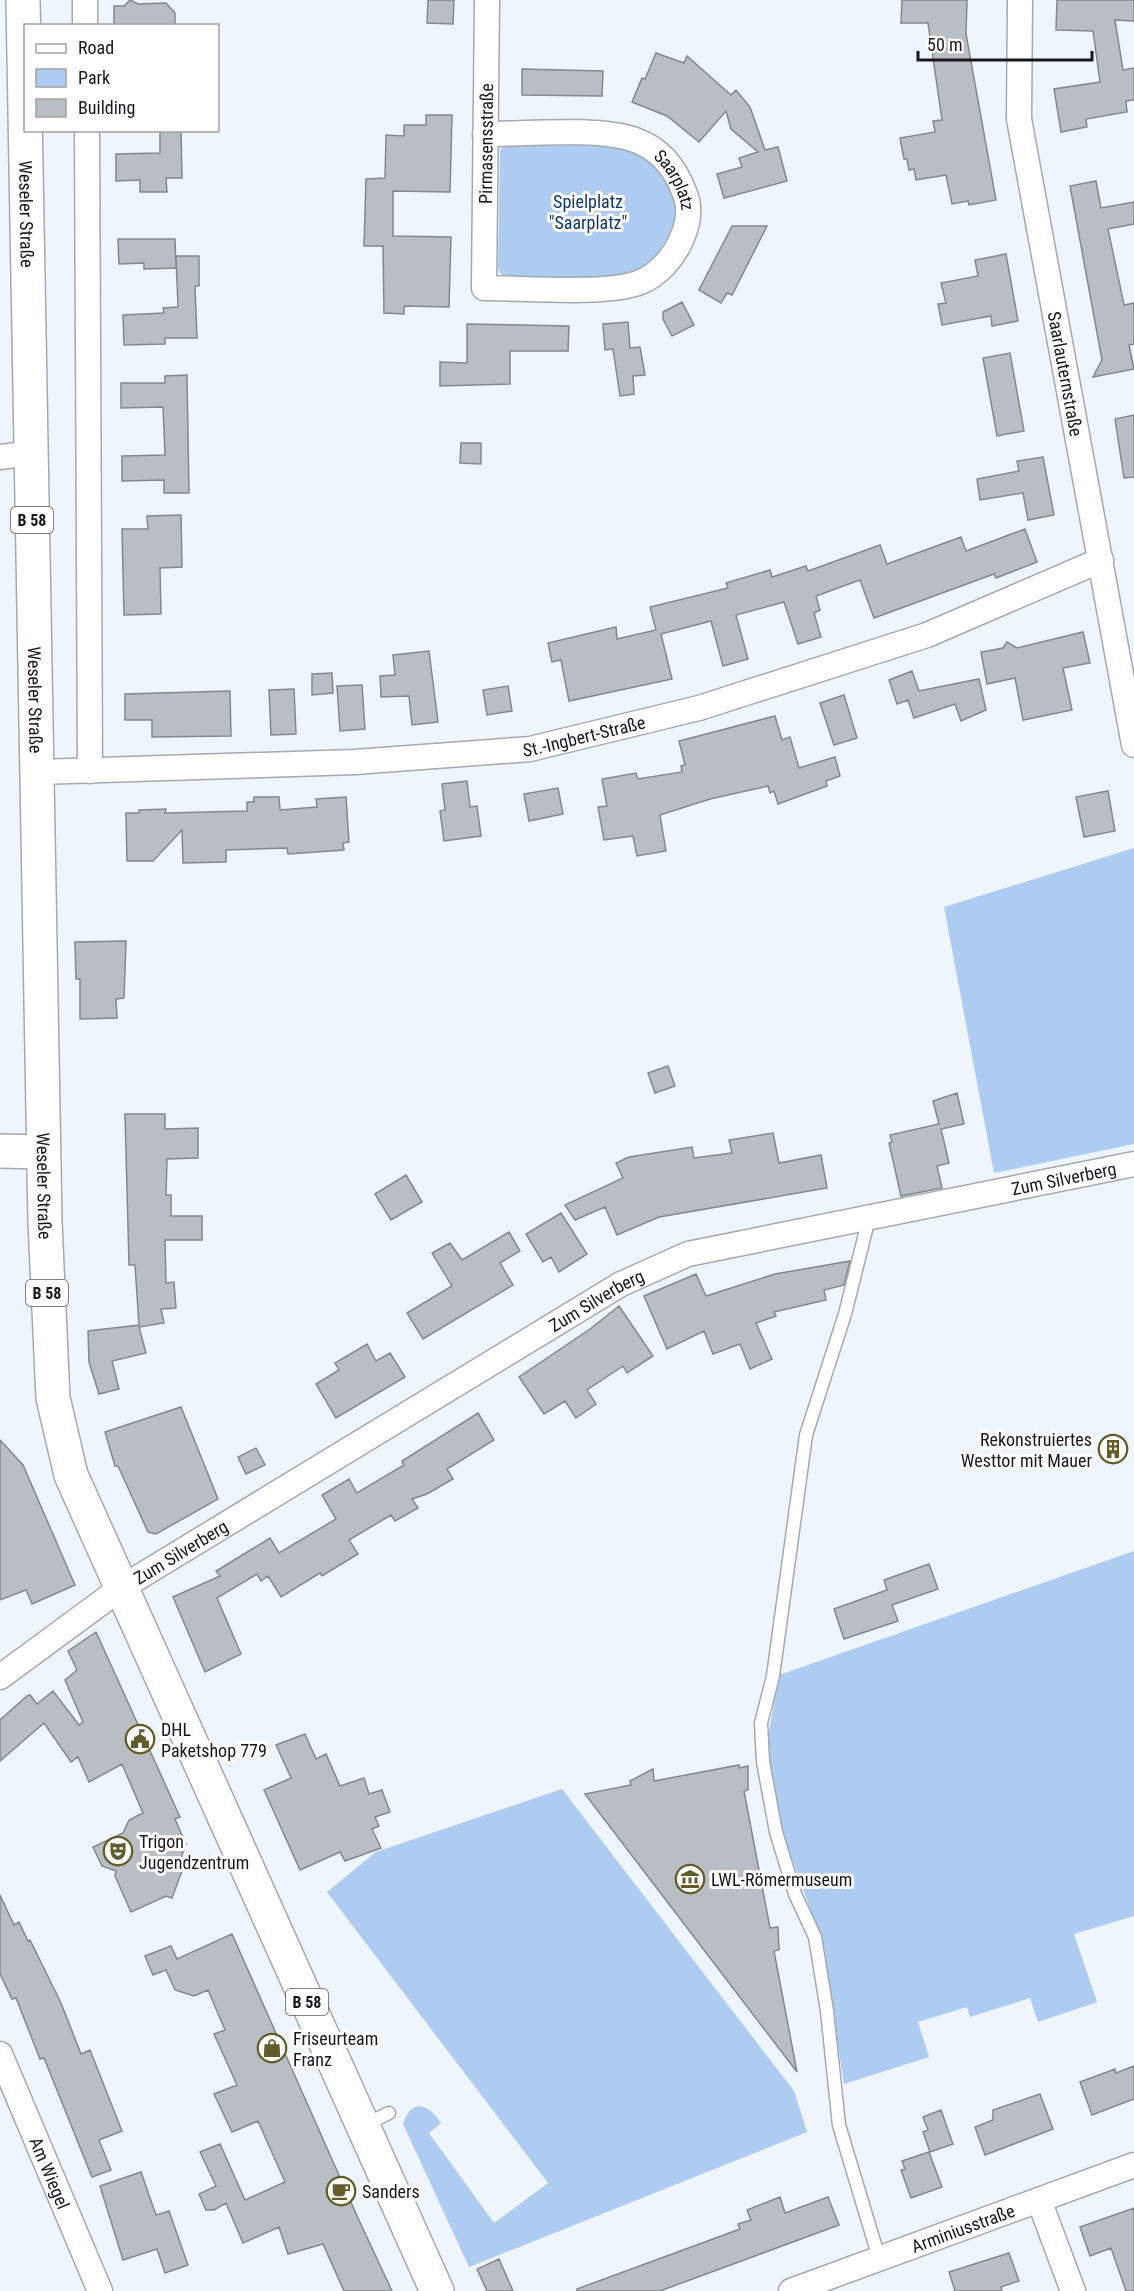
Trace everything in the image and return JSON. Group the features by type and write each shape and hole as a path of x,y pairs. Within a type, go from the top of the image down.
{"main road":[{"name":"Weseler Straße","path":"23,0 15,455 38,772 43,1152 52,1398 71,1475 121,1588 376,2119 437,2291"},
{"path":"0,1151 43,1152"}],"street":[{"path":"85,0 85,24"},
{"name":"Pirmasensstraße","path":"484,288 487,0"},
{"name":"Saarlauternstraße","path":"1020,0 1019,119 1134,744"},
{"path":"87,132 90,771"},
{"name":"Saarplatz","path":"484,288 616,288 640,282 660,269 671,258 688,223 687,200 670,163 655,150 636,140 614,134 485,134"},
{"name":"St.-Ingbert-Straße","path":"38,772 355,762 530,749 699,708 927,635 1101,560"},
{"name":"Zum Silverberg","path":"0,1677 121,1588 621,1284 688,1254 1134,1164"},
{"name":"Am Wiegel","path":"0,2054 100,2291"},
{"name":"Arminiusstraße","path":"791,2291 1134,2165"},
{"path":"1039,2200 1073,2291"}],"lane":[{"path":"869,1218 845,1314 806,1435 773,1676 761,1723 763,1762 776,1832 795,1894 815,1937 827,2011 839,2125 879,2258"}],"green space":[{"name":"Spielplatz \"Saarplatz\"","path":"610,143 644,156 667,178 674,192 677,207 675,224 657,258 647,267 628,275 595,280 507,278 500,273 498,267 500,150 506,144"},
{"path":"1134,848 1134,1144 994,1173 944,907"},
{"path":"1134,1551 1134,1916 1074,1934 1097,2002 1038,2022 1030,1998 970,2017 967,2007 918,2022 929,2057 844,2084 822,1942 783,1834 770,1762 767,1743 779,1675"},
{"path":"562,1789 794,2091 807,2132 469,2267 403,2124 406,2115 415,2107 421,2106 436,2116 441,2123 429,2133 494,2223 548,2183 327,1892 376,1852"}],"building":[{"path":"130,0 138,4 166,3 175,13 175,24 114,24 114,6 124,6"},
{"path":"428,0 454,0 453,24 427,23"},
{"path":"902,0 967,0 966,34 996,200 969,205 968,201 952,204 946,175 916,180 914,169 909,170 907,159 904,159 900,138 935,132 933,121 942,120 928,23 901,23"},
{"path":"1057,0 1134,0 1134,21 1115,20 1123,70 1134,68 1134,100 1126,101 1127,112 1086,119 1087,127 1061,132 1054,89 1100,82 1093,31 1056,30"},
{"path":"656,53 684,63 687,56 731,95 736,90 750,107 765,150 778,147 787,181 724,198 717,174 742,167 739,158 758,152 731,129 726,111 699,142 667,116 632,102"},
{"path":"522,69 603,71 602,96 522,95"},
{"path":"426,115 452,115 450,192 393,191 393,236 451,237 449,307 404,306 404,314 384,313 383,246 364,246 366,179 385,178 386,135 404,136 404,125 426,125"},
{"path":"160,132 181,132 182,178 166,178 167,192 140,192 140,180 116,181 116,154 160,153"},
{"path":"1096,181 1101,208 1134,202 1134,224 1108,229 1124,305 1134,303 1134,344 1129,345 1134,369 1093,377 1102,360 1070,186"},
{"path":"732,226 767,226 732,295 727,293 721,303 699,290"},
{"path":"118,239 175,239 176,268 144,269 144,263 119,264"},
{"path":"1006,254 1018,321 992,326 991,316 942,325 938,304 946,303 941,283 978,276 975,260"},
{"path":"176,256 199,256 199,286 195,286 197,338 165,338 165,344 124,345 123,315 164,313 163,308 178,307"},
{"path":"682,302 694,325 672,336 663,319 663,312"},
{"path":"628,322 630,348 640,347 645,375 633,376 634,394 620,396 613,349 605,350 603,324"},
{"path":"467,324 569,326 568,351 510,351 510,384 440,386 440,362 467,363"},
{"path":"1010,353 1024,431 997,436 983,358"},
{"path":"187,375 189,493 164,493 164,480 122,481 122,456 165,455 163,407 121,408 121,383 165,383 165,376"},
{"path":"1134,415 1134,477 1124,478 1115,419"},
{"path":"461,443 481,443 481,464 460,463"},
{"path":"1043,457 1054,515 1028,520 1023,493 980,500 977,479 1019,471 1017,461"},
{"path":"181,515 182,567 160,568 161,614 124,615 122,529 148,529 147,516"},
{"path":"1025,529 1037,562 996,578 994,574 874,618 860,580 816,596 820,610 814,613 821,637 798,644 784,602 736,615 748,659 723,666 711,621 661,634 672,679 569,701 561,660 552,662 548,643 616,627 617,639 656,630 650,607 728,588 726,583 770,570 772,577 806,566 808,571 880,545 887,564 961,537 966,551"},
{"path":"1083,632 1090,663 1063,668 1072,710 1023,720 1015,678 987,684 981,652 1003,648 1007,642 1017,648"},
{"path":"429,651 438,722 412,725 409,696 381,697 380,676 395,675 393,655"},
{"path":"912,671 919,691 979,679 986,710 961,721 955,704 914,718 908,700 897,704 889,680"},
{"path":"332,673 333,693 312,695 312,674"},
{"path":"362,685 365,729 340,731 337,686"},
{"path":"508,686 512,711 487,715 483,690"},
{"path":"294,689 296,734 271,735 269,690"},
{"path":"230,691 231,736 152,737 152,720 125,720 125,694"},
{"path":"844,695 857,738 834,745 820,703"},
{"path":"775,716 782,740 790,737 799,768 835,757 840,776 826,781 827,786 778,804 774,791 770,793 768,786 710,799 660,815 666,851 637,856 633,836 604,840 598,807 607,806 602,779 636,773 638,779 682,772 681,766 685,765 679,741"},
{"path":"467,781 470,807 477,806 481,836 444,841 440,811 445,810 442,784"},
{"path":"558,788 563,814 529,821 524,794"},
{"path":"1108,791 1115,831 1084,837 1076,797"},
{"path":"254,797 279,797 280,810 317,807 316,799 346,797 349,842 343,843 344,850 288,854 287,848 226,850 226,862 183,863 182,830 153,861 127,861 126,813 166,809 165,813 247,811 247,802 254,802"},
{"path":"126,941 124,998 116,999 117,1018 80,1019 80,979 76,979 75,942"},
{"path":"668,1066 675,1086 655,1093 648,1073"},
{"path":"957,1093 964,1124 941,1129 949,1163 937,1166 942,1188 901,1196 889,1143 892,1142 890,1135 939,1124 933,1101"},
{"path":"125,1114 165,1114 165,1129 198,1128 198,1158 167,1159 166,1195 171,1195 171,1216 202,1216 202,1240 165,1240 166,1283 174,1282 176,1308 161,1309 164,1323 139,1327 146,1353 112,1361 119,1389 99,1394 89,1362 88,1331 139,1325 135,1265 129,1265"},
{"path":"773,1133 779,1163 821,1155 827,1188 659,1217 617,1235 605,1207 575,1220 565,1205 623,1178 616,1163 629,1157 692,1147 694,1158 732,1153 729,1140"},
{"path":"406,1175 422,1202 391,1220 375,1194"},
{"path":"561,1213 587,1254 559,1272 551,1257 543,1262 526,1234"},
{"path":"509,1232 520,1251 500,1263 513,1285 423,1339 407,1313 452,1286 432,1253 450,1243 462,1260"},
{"path":"850,1261 844,1285 824,1290 826,1300 774,1312 776,1316 756,1323 772,1359 750,1369 740,1344 713,1354 704,1331 667,1349 644,1296 696,1274 706,1296 775,1274"},
{"path":"619,1306 653,1356 627,1373 623,1366 587,1390 596,1404 576,1418 565,1401 544,1414 519,1377 590,1329"},
{"path":"367,1344 376,1361 390,1353 405,1377 336,1418 316,1384 339,1370 335,1363"},
{"path":"181,1407 218,1499 156,1534 148,1532 118,1466 115,1466 105,1432"},
{"path":"478,1413 494,1440 447,1469 453,1479 427,1494 412,1499 418,1508 395,1521 391,1515 349,1540 358,1554 322,1576 320,1573 281,1597 268,1576 261,1581 257,1574 217,1598 241,1654 205,1672 173,1597 220,1576 216,1571 270,1538 279,1553 336,1519 322,1495 349,1479 357,1493 404,1465 402,1461"},
{"path":"0,1440 23,1465 75,1585 32,1604 26,1590 0,1600"},
{"path":"256,1448 265,1465 246,1474 238,1457"},
{"path":"929,1564 938,1589 892,1605 898,1621 844,1639 834,1609 887,1590 884,1580"},
{"path":"96,1632 180,1817 175,1819 186,1844 181,1858 186,1860 172,1898 166,1896 131,1912 115,1876 116,1871 102,1866 93,1847 123,1833 129,1820 143,1813 122,1764 89,1782 78,1757 71,1762 44,1723 0,1761 0,1720 27,1696 30,1695 37,1704 53,1691 79,1725 83,1722 65,1680 77,1670 68,1651"},
{"path":"305,1734 316,1759 326,1754 340,1786 364,1778 369,1794 382,1790 390,1812 375,1817 379,1826 372,1829 381,1848 345,1861 340,1852 300,1870 264,1790 291,1778 276,1745"},
{"path":"739,1765 739,1768 748,1766 748,1790 744,1791 770,1928 778,1927 779,1950 774,1951 797,2072 585,1794 631,1785 630,1781 653,1769 654,1781"},
{"path":"0,1895 14,1925 19,1922 28,1941 30,1940 61,2003 81,2054 90,2050 122,2131 99,2140 111,2170 92,2177 44,2058 40,2059 16,1998 12,1999 0,1974"},
{"path":"232,1934 392,2291 344,2291 323,2244 288,2254 279,2227 243,2243 226,2203 214,2210 206,2210 199,2194 216,2186 200,2152 220,2144 245,2200 285,2182 258,2121 232,2132 214,2094 237,2085 214,2034 225,2030 208,1990 194,1996 175,1990 166,1970 153,1975 145,1956 171,1946 177,1959"},
{"path":"1134,2066 1134,2099 1092,2115 1080,2082 1115,2069 1116,2073"},
{"path":"1040,2094 1053,2129 985,2155 975,2127 993,2120 993,2110"},
{"path":"941,2110 953,2144 930,2152 923,2132 928,2130 923,2117"},
{"path":"929,2152 942,2187 911,2198 901,2170 905,2169 902,2161"},
{"path":"141,2172 156,2215 169,2211 188,2265 165,2273 157,2249 123,2260 100,2186"},
{"path":"780,2197 785,2213 828,2197 839,2225 660,2291 577,2291 577,2289 740,2229 738,2224 751,2220 747,2210"},
{"path":"1134,2208 1134,2291 1126,2291 1111,2248 1090,2256 1080,2227"},
{"path":"1009,2253 1019,2281 1001,2287 1002,2291 955,2291 949,2272"},
{"path":"499,2259 513,2291 487,2291 477,2269"}],"place":[{"name":"Rekonstruiertes Westtor mit Mauer","path":"1113,1449"},
{"name":"DHL Paketshop 779","path":"140,1739"},
{"name":"Trigon Jugendzentrum","path":"118,1851"},
{"name":"LWL-Römermuseum","path":"690,1879"},
{"name":"Friseurteam Franz","path":"272,2048"},
{"name":"Sanders","path":"341,2191"}]}
